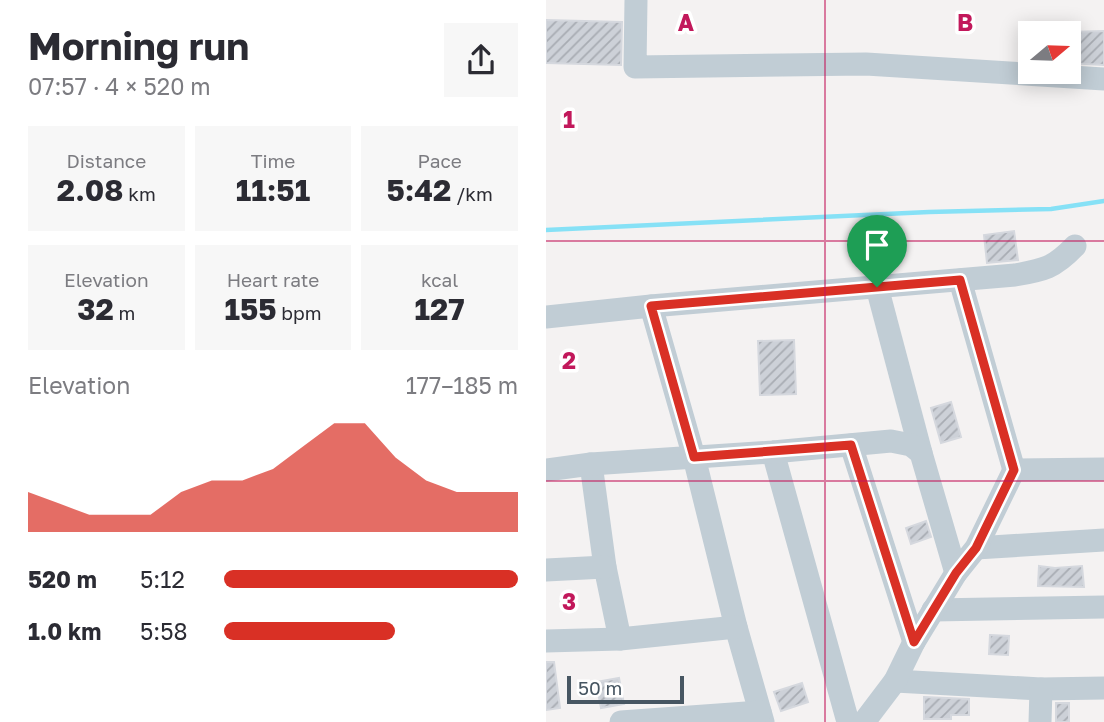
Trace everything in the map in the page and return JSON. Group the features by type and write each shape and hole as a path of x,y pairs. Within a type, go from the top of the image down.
{"street":[{"path":"636,0 635,67 866,64 1104,79"},
{"path":"546,317 1046,270 1063,259 1075,246"},
{"path":"864,722 895,681 933,610 956,573 976,548 1014,470 960,280"},
{"path":"877,287 956,573"},
{"path":"624,722 762,717 736,627 694,457 651,306"},
{"path":"546,470 591,464 891,441 911,445 921,453"},
{"path":"851,445 914,642"},
{"path":"774,452 848,722"},
{"path":"591,464 605,567 620,639"},
{"path":"1014,470 1104,469"},
{"path":"976,548 1104,540"},
{"path":"546,570 605,567"},
{"path":"933,610 1104,607"},
{"path":"546,641 620,639 736,627"},
{"path":"895,681 1041,689 1104,688"},
{"path":"1040,722 1041,689"}],"building":[{"path":"546,20 622,22 621,65 546,63"},
{"path":"1104,31 1104,65 1082,64 1082,32"},
{"path":"1014,231 1018,260 987,263 984,235"},
{"path":"794,340 796,394 760,395 758,341"},
{"path":"951,402 961,437 941,443 931,408"},
{"path":"926,521 931,537 911,544 906,528"},
{"path":"1039,566 1082,566 1084,587 1038,586"},
{"path":"990,635 1009,636 1008,655 989,654"},
{"path":"546,662 554,662 560,708 546,710"},
{"path":"619,678 624,704 601,708 596,682"},
{"path":"802,683 808,702 781,711 774,692"},
{"path":"924,697 969,699 969,715 951,715 951,719 924,719"},
{"path":"1056,703 1069,703 1069,722 1056,722"}],"waterway":[{"path":"546,230 1051,209 1104,201"}],"route":[{"path":"960,280 1014,470 976,548 956,573 914,642 851,445 694,457 651,306 877,287 960,280"}]}
